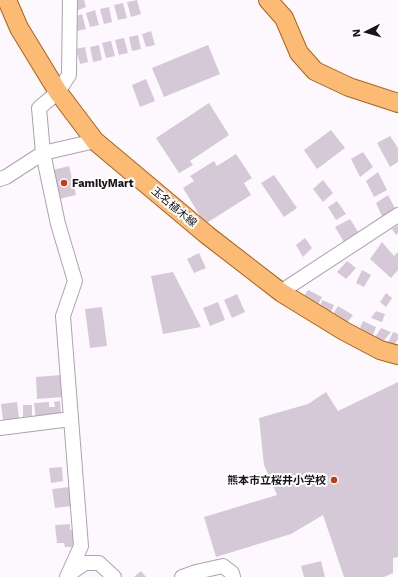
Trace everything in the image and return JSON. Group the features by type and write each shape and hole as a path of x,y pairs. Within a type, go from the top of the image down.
{"main road":[{"name":"玉名植木線","path":"7,0 19,28 58,92 95,141 207,235 282,293 350,334 380,350 398,355"},
{"path":"268,0 284,18 300,53 315,71 349,87 398,103"}],"street":[{"path":"67,576 81,546 63,316 75,281 58,224 43,153 38,108 58,92 69,75 70,0"},
{"path":"0,179 6,177 43,153 95,141"},
{"path":"282,293 285,289 398,215"},
{"path":"0,428 71,419"},
{"path":"67,576 84,563 99,563 114,577"},
{"path":"182,577 196,572 223,566 232,573 233,577"}],"building":[{"path":"72,0 84,0 86,7 76,11"},
{"path":"137,0 141,14 131,17 127,2"},
{"path":"123,3 127,18 118,20 114,5"},
{"path":"109,7 112,22 104,24 100,9"},
{"path":"95,10 99,25 90,27 86,13"},
{"path":"82,14 86,29 77,31 73,17"},
{"path":"151,31 155,45 146,47 142,34"},
{"path":"138,35 141,49 132,51 129,37"},
{"path":"124,38 128,53 119,55 115,40"},
{"path":"111,41 115,56 106,58 102,43"},
{"path":"99,45 102,60 93,62 90,47"},
{"path":"208,45 220,74 164,97 152,68"},
{"path":"85,47 88,62 80,64 76,49"},
{"path":"146,79 155,101 140,107 132,85"},
{"path":"209,103 229,135 190,161 193,165 179,173 156,138"},
{"path":"331,130 345,148 317,169 304,150"},
{"path":"390,136 398,148 398,162 390,167 377,143"},
{"path":"363,152 373,167 360,177 351,159"},
{"path":"236,154 252,178 244,183 251,195 205,224 183,188 194,181 190,176 214,161 217,166"},
{"name":"FamilyMart","path":"69,166 76,195 59,199 53,170"},
{"path":"378,172 387,190 374,197 366,181"},
{"path":"274,175 297,208 284,217 261,183"},
{"path":"323,180 333,193 323,202 313,189"},
{"path":"388,195 398,214 384,221 376,203"},
{"path":"337,201 346,214 336,220 328,207"},
{"path":"350,219 360,235 345,244 335,227"},
{"path":"398,225 398,233 396,235 392,229"},
{"path":"305,238 312,248 303,257 296,245"},
{"path":"382,242 394,256 398,252 398,270 391,278 370,259"},
{"path":"199,253 206,268 194,273 187,259"},
{"path":"347,261 356,268 346,279 337,272"},
{"path":"362,270 371,275 364,287 356,283"},
{"path":"173,272 201,327 163,334 151,276"},
{"path":"308,290 322,297 318,305 303,297"},
{"path":"386,293 392,298 386,307 380,302"},
{"path":"237,294 245,312 232,318 224,300"},
{"path":"322,300 334,305 330,314 319,310"},
{"path":"218,302 225,320 210,326 203,308"},
{"path":"338,306 353,315 346,324 333,314"},
{"path":"102,307 107,346 90,348 85,309"},
{"path":"376,311 385,314 382,322 371,318"},
{"path":"363,321 376,327 372,338 360,328"},
{"path":"381,328 391,332 381,344 374,339"},
{"path":"393,332 398,334 398,339 393,347 386,347"},
{"path":"61,375 63,397 37,399 36,377"},
{"name":"熊本市立桜井小学校","path":"398,382 398,557 393,558 393,573 384,577 344,577 323,515 291,534 216,557 204,517 277,495 264,465 259,418 308,404 326,392 338,411"},
{"path":"60,401 61,414 36,421 34,403 49,402 49,407 55,407 54,402"},
{"path":"17,402 19,418 3,420 1,404"},
{"path":"23,405 32,405 32,416 23,417"},
{"path":"62,467 63,481 51,483 49,468"},
{"path":"70,487 72,506 55,508 52,489"},
{"path":"70,524 70,530 74,530 76,547 65,547 64,543 57,543 55,525"},
{"path":"321,561 325,577 304,577 301,566"},
{"path":"141,571 146,577 134,577"}],"place":[{"name":"FamilyMart","path":"64,183"},
{"name":"熊本市立桜井小学校","path":"334,480"}]}
